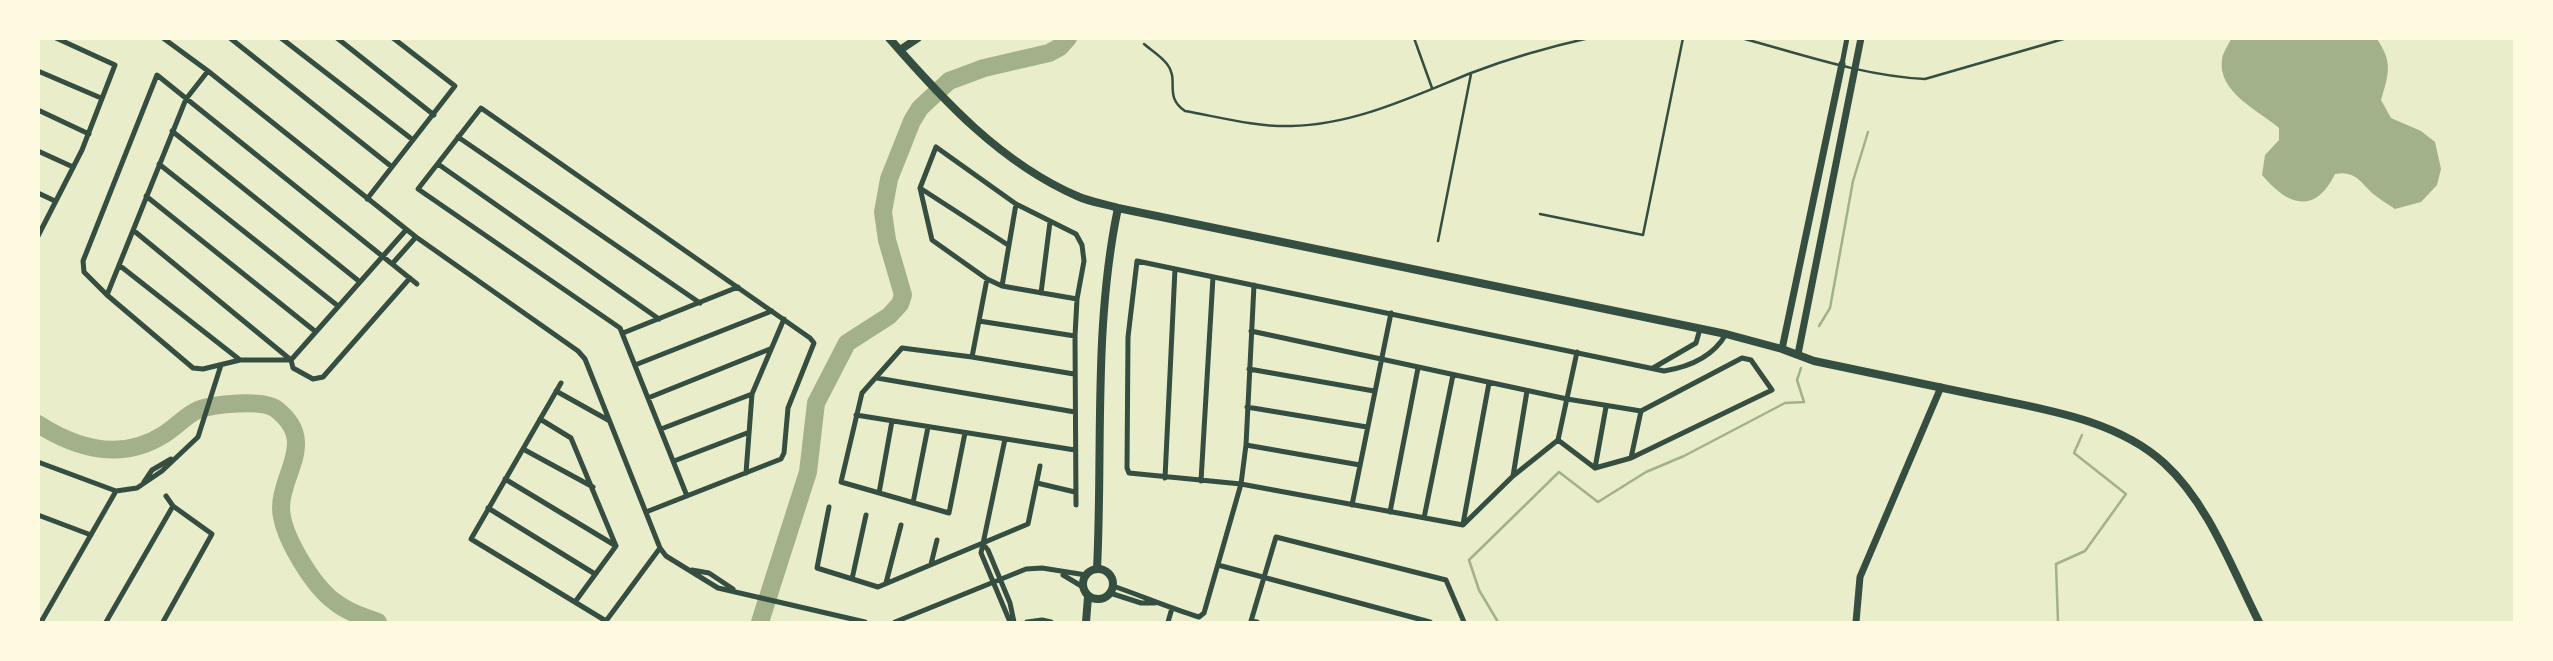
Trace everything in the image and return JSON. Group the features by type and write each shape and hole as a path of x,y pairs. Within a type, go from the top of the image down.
{"main road":[{"path":"889,38 923,76 993,144 1020,165 1079,197 1118,208 1726,334 1814,361 2067,415 2115,433 2153,454 2165,464 2194,499 2206,517 2259,622"},
{"path":"900,50 918,38"},
{"path":"1097,569 1102,335 1109,256 1118,208"},
{"path":"1093,598 1083,587 1086,575 1097,569"},
{"path":"1093,598 1112,590 1109,574 1097,569"},
{"path":"1086,622 1093,598"}],"street":[{"path":"39,234 89,134 115,65 56,38"},
{"path":"230,38 392,167"},
{"path":"281,38 413,141"},
{"path":"337,38 434,114"},
{"path":"367,199 455,86 393,38"},
{"path":"1782,349 1847,38"},
{"path":"1798,354 1861,38"},
{"path":"166,39 406,230 578,351 585,359 660,548 666,556 691,569 709,573 744,594 864,622"},
{"path":"38,71 101,98"},
{"path":"107,295 186,99 208,71"},
{"path":"406,230 383,257 291,360 240,360 203,369 194,368 107,295 84,272 83,261 157,75 186,99 383,257 410,278 417,284"},
{"path":"646,512 781,460 788,408 814,342 481,108 418,189 620,328 687,496"},
{"path":"38,110 89,134"},
{"path":"172,131 360,282"},
{"path":"458,137 700,303"},
{"path":"1076,505 1074,374 1077,299 1084,261 1082,245 1076,234 1016,204 936,147 920,188 932,240 987,279 1002,286 1077,299"},
{"path":"38,152 73,167"},
{"path":"159,164 338,306"},
{"path":"438,164 659,319"},
{"path":"920,188 1009,246"},
{"path":"38,193 55,201"},
{"path":"146,196 316,332"},
{"path":"1002,286 1016,204"},
{"path":"1041,293 1050,222"},
{"path":"133,230 291,360 293,368 313,379 323,377 410,278"},
{"path":"392,264 416,237"},
{"path":"1463,525 1241,484 1129,473 1128,337 1137,261 1664,371 1700,360 1718,348 1726,334"},
{"path":"119,265 240,360"},
{"path":"1165,478 1175,269"},
{"path":"1201,481 1213,277"},
{"path":"972,356 987,279"},
{"path":"1112,590 1143,596 1155,603 1203,616 1241,484 1246,445 1254,285"},
{"path":"623,333 738,287"},
{"path":"635,365 772,311"},
{"path":"1352,505 1391,313"},
{"path":"746,473 752,394 784,319"},
{"path":"979,321 1075,336"},
{"path":"1653,368 1696,344 1700,329"},
{"path":"1251,331 1489,383 1606,407 1641,411 1742,358 1751,360 1772,390 1631,458 1595,468"},
{"path":"965,433 949,513 841,482 862,393 902,348 972,356 1074,374"},
{"path":"648,398 771,349"},
{"path":"1682,351 1689,363"},
{"path":"1463,525 1513,476 1558,440 1577,352"},
{"path":"38,462 116,491 130,490 143,484 162,471 198,437 221,365"},
{"path":"1390,512 1418,368"},
{"path":"1249,369 1374,391"},
{"path":"1424,518 1453,375"},
{"path":"877,378 1075,412"},
{"path":"561,383 471,540 605,622 660,548"},
{"path":"1463,525 1489,383"},
{"path":"1856,622 1860,577 1941,387"},
{"path":"1513,476 1527,390"},
{"path":"556,391 609,421"},
{"path":"660,429 752,394"},
{"path":"1248,407 1367,427"},
{"path":"1595,468 1606,407"},
{"path":"1631,458 1641,411"},
{"path":"856,415 1075,450"},
{"path":"540,419 571,438 616,546"},
{"path":"879,493 892,421"},
{"path":"913,503 928,427"},
{"path":"674,461 747,433"},
{"path":"1005,439 981,553 1012,622"},
{"path":"1558,440 1595,468"},
{"path":"1246,445 1360,465"},
{"path":"523,449 593,487"},
{"path":"829,506 817,568 878,587 1028,524 1040,466"},
{"path":"505,479 616,546"},
{"path":"1037,483 1075,492"},
{"path":"50,622 42,621 116,491"},
{"path":"163,622 212,534 173,506 166,496"},
{"path":"106,622 173,506"},
{"path":"488,508 595,574"},
{"path":"38,515 91,535"},
{"path":"852,579 866,515"},
{"path":"886,583 901,525"},
{"path":"1254,622 1276,537 1446,580 1465,622"},
{"path":"931,564 937,540"},
{"path":"983,544 1014,615 1012,622"},
{"path":"575,602 616,546"},
{"path":"1218,565 1430,622"},
{"path":"895,622 1033,568 1086,575"},
{"path":"1057,571 1083,587"},
{"path":"1168,622 1172,608"},
{"path":"1184,621 1186,613"},
{"path":"1027,622 1051,622"}],"lane":[{"path":"1413,38 1432,89"},
{"path":"1559,38 1560,44"},
{"path":"1144,44 1167,64 1171,74 1173,98 1185,111 1290,126 1319,124 1366,112 1560,44 1589,38"},
{"path":"1540,215 1643,235 1683,38"},
{"path":"1741,38 1856,68 1903,78 1925,79 2067,38"},
{"path":"1438,241 1471,74"}],"shaded area":[{"path":"2231,39 2377,39 2386,55 2388,68 2381,100 2391,118 2421,131 2435,142 2441,169 2437,185 2421,202 2395,209 2352,175 2342,173 2335,174 2319,196 2310,201 2301,202 2282,194 2262,175 2265,155 2279,140 2279,128 2232,91 2222,71 2223,56"}],"waterway":[{"path":"760,622 808,472 816,403 847,343 889,316 900,304 903,295 887,240 883,212 889,179 912,121 920,108 949,81 984,68 1049,53 1060,47 1068,38"},
{"path":"1819,326 1830,308 1853,181 1868,132"},
{"path":"1498,622 1479,590 1469,560 1559,472 1598,502 1646,472 1684,456 1785,403 1804,402 1797,380 1801,368"},
{"path":"38,424 68,440 100,449 116,450 147,443 194,412 205,408 250,403 276,409 295,433 294,457 281,507 292,545 308,572 326,594 345,609 378,622"},
{"path":"2058,622 2056,564 2085,551 2126,494 2074,453 2082,435"}]}
